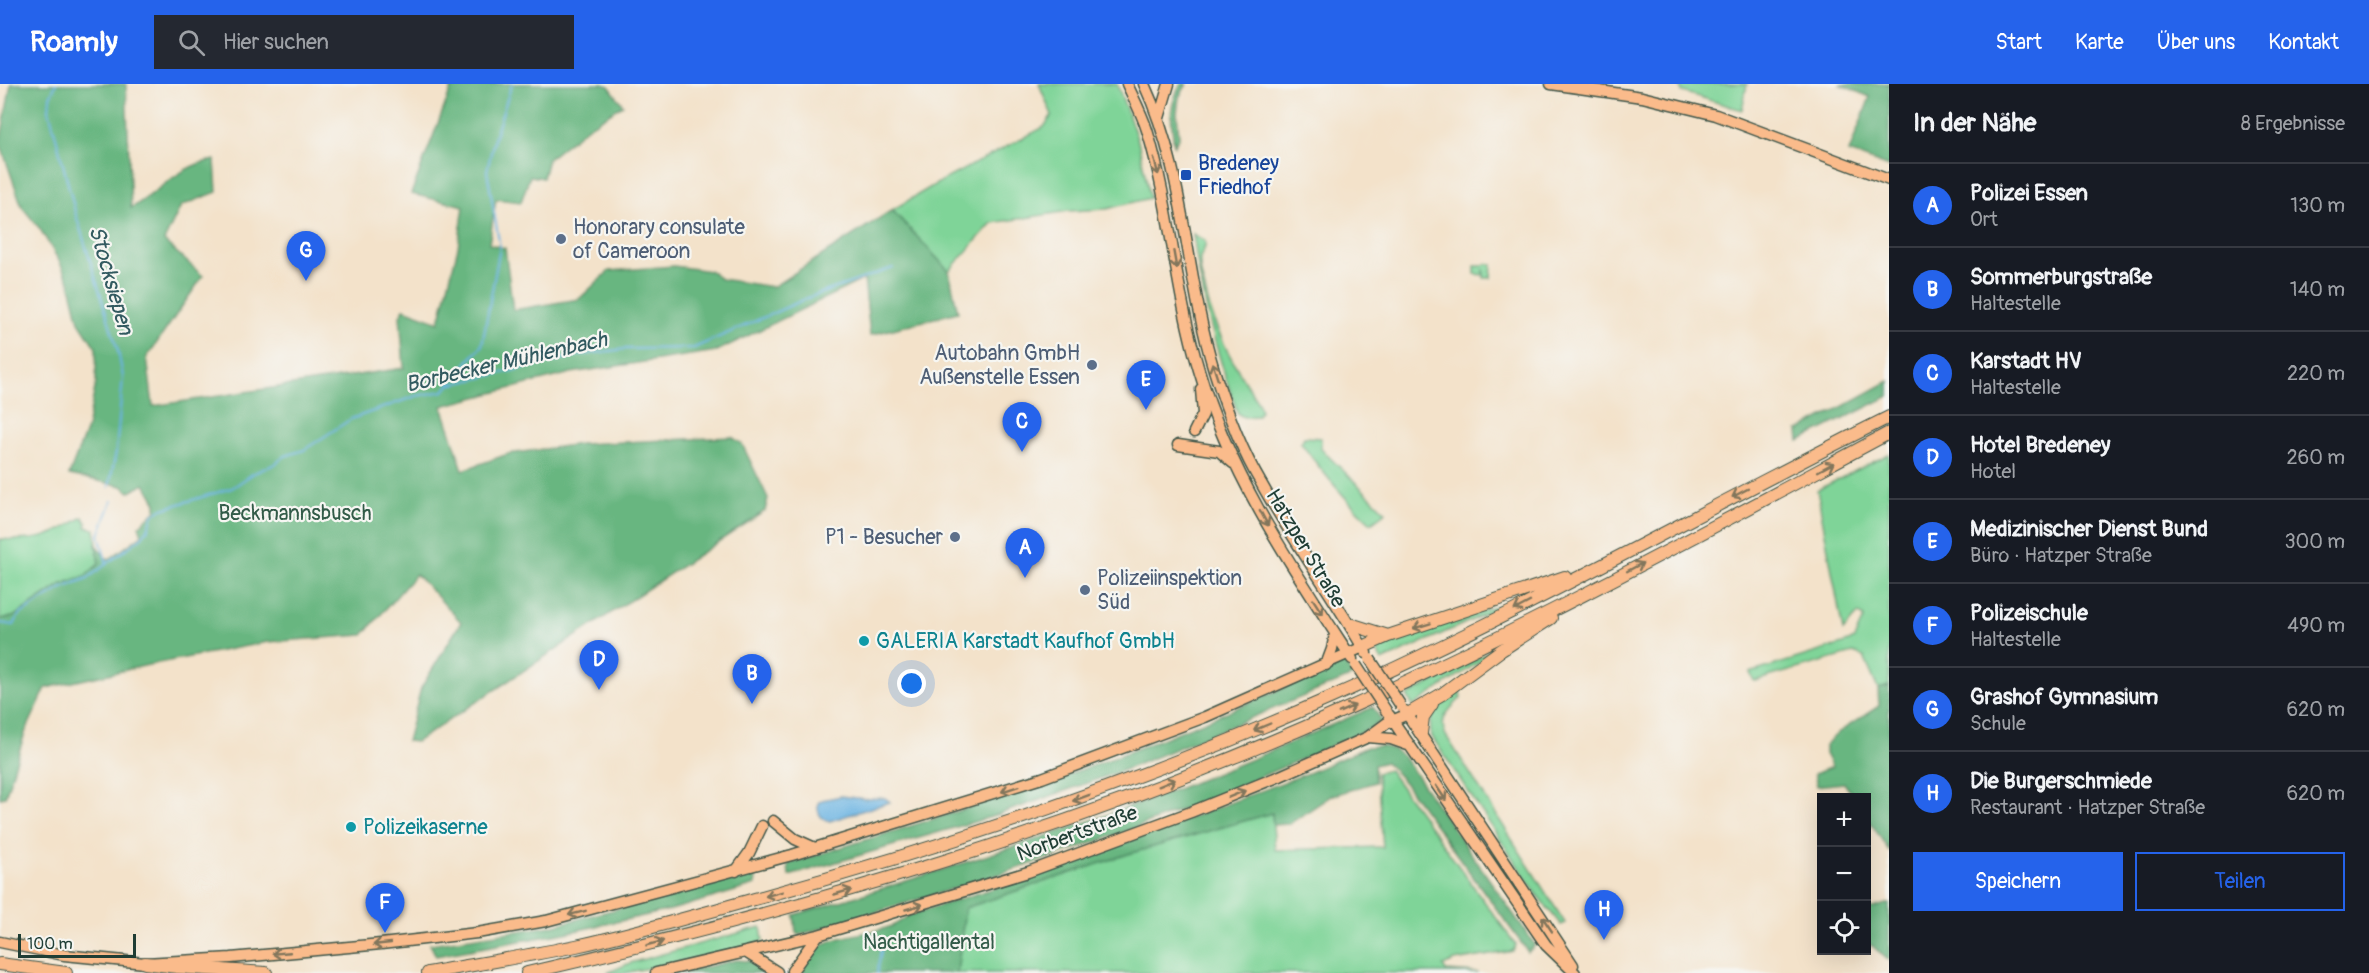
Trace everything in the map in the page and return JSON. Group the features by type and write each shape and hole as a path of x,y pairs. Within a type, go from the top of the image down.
{"highway":[{"path":"428,973 574,946 650,928 882,863 1070,802 1233,740 1509,613 1889,417"},
{"path":"527,973 645,945 896,876 1136,796 1341,711 1443,664 1583,594 1889,433"},
{"path":"1366,653 1388,636 1455,616 1612,560"},
{"path":"1421,733 1426,711 1442,694 1583,594"},
{"path":"1350,624 1388,636"},
{"path":"1404,710 1442,694"},
{"path":"145,963 266,973"},
{"path":"0,964 66,973"}],"main road":[{"name":"Hatzper Straße","path":"1127,84 1146,130 1160,181 1185,319 1199,371 1223,438 1237,466 1270,530 1408,745 1546,945 1577,973"},
{"name":"Hatzper Straße","path":"1144,84 1159,118 1175,178 1201,326 1234,426 1260,483 1366,653 1421,733 1577,973"},
{"path":"1159,118 1169,84"},
{"path":"1551,84 1642,97 1716,115 1889,180"},
{"path":"1194,432 1203,414 1199,371"},
{"path":"1178,445 1219,451 1237,466"},
{"path":"1326,665 1335,633"},
{"path":"0,942 75,956 145,963 231,958 477,933 546,921 735,871 982,798 1117,751 1205,717 1349,654 1366,653"},
{"name":"Norbertstraße","path":"656,973 818,935 953,895 1072,856 1280,776 1368,737 1390,717 1404,710"},
{"path":"1368,737 1391,739 1408,745"},
{"path":"773,821 795,839 815,848"},
{"path":"735,871 749,853 762,826"},
{"path":"792,971 818,935"},
{"path":"747,953 777,972"}],"green space":[{"name":"Beckmannsbusch","path":"11,84 126,84 131,208 181,172 203,162 215,160 217,192 181,206 164,241 203,276 147,357 153,406 404,368 400,316 404,309 439,322 458,247 464,206 411,194 453,84 603,84 609,86 623,105 588,127 548,159 543,178 530,176 521,202 496,199 489,244 505,248 513,310 579,299 609,271 674,266 711,271 721,279 773,287 892,210 949,271 958,312 870,335 864,279 717,351 571,373 442,406 463,470 508,454 580,444 732,437 742,444 768,498 765,511 416,742 407,741 421,688 461,622 416,574 363,635 268,642 46,688 25,733 5,797 0,798 0,619 13,617 62,584 85,576 99,564 96,545 108,560 142,535 139,526 156,510 156,503 145,484 129,492 122,486 69,475 87,428 96,383 96,348 79,322 69,281 58,259 40,229 22,207 0,143"},
{"path":"1039,84 1117,84 1138,141 1150,198 1107,209 1069,211 992,223 949,271 892,210 1044,127 1052,115"},
{"path":"1181,84 1187,84 1179,97 1177,113 1179,137 1174,145 1172,106"},
{"path":"1680,84 1747,84 1742,110 1682,92"},
{"path":"1839,84 1889,84 1889,167 1849,152 1870,97"},
{"path":"1193,234 1205,241 1200,265 1213,318 1226,348 1259,404 1261,411 1257,416 1244,417 1238,414 1211,325 1200,280"},
{"path":"1492,264 1491,278 1484,278 1484,269 1483,275 1475,274 1475,266"},
{"path":"1889,381 1889,396 1799,441 1798,431"},
{"path":"1304,437 1321,438 1321,449 1386,512 1371,523 1361,514 1317,465 1301,443"},
{"path":"1889,454 1889,686 1878,689 1864,657 1853,653 1754,681 1750,673 1854,639 1864,617 1858,614 1843,631 1817,490"},
{"path":"83,517 87,523 86,527 95,529 99,564 85,576 62,584 13,617 0,619 0,539 24,540 44,537"},
{"path":"1499,605 1494,610 1382,661 1375,648"},
{"path":"1495,648 1492,653 1413,706 1407,696"},
{"path":"1344,662 1353,676 1124,770 991,817 789,876 788,864 1039,785 1177,733"},
{"path":"1889,686 1889,851 1871,823 1871,793 1851,793 1844,783 1817,786 1814,774 1832,767 1825,754 1825,745 1839,732 1879,706 1878,689"},
{"path":"1461,690 1461,698 1444,718 1445,734 1565,923 1561,925 1537,895 1432,737 1430,729 1433,714 1442,703"},
{"path":"1373,707 1382,721 1369,729 1160,818 1088,845 965,885 799,935 796,933 794,915 955,866 1115,812 1213,775"},
{"name":"Nachtigallental","path":"1381,746 1393,749 1403,756 1535,945 1528,952 1400,777 1386,762 1374,765 1375,782 1331,796 1289,824 1273,825 1272,813 1128,854 965,908 957,973 803,973 815,950 825,943 892,926 910,915 1066,865 1308,773 1367,747"},
{"path":"1389,770 1516,945 1513,951 1455,961 1443,966 1446,971 1479,973 957,973 965,908 1128,854 1272,813 1275,850 1383,847 1377,773"},
{"path":"755,873 756,885 671,910 565,933 436,956 430,944 551,926"},
{"path":"1889,903 1889,961 1871,945 1871,908"},
{"path":"761,927 763,941 743,948 625,973 607,973 630,963"},
{"path":"736,960 750,961 763,973 681,973"}],"water":[{"path":"841,796 866,799 885,798 890,802 830,821 822,817 818,810 818,803"}],"waterway":[{"name":"Stocksiepen","path":"56,84 50,97 49,110 76,215 118,351 123,377 116,452 109,487"},
{"path":"449,384 482,345 500,247 487,171 494,139 512,84"},
{"name":"Borbecker Mühlenbach","path":"0,623 14,625 19,615 60,589 88,578 142,537 153,515 159,510 232,488 285,456 304,450 351,419 416,396 444,391 449,385 580,355 625,349 694,348 810,297 893,268"},
{"name":"Stocksiepen","path":"107,564 99,535 112,501"},
{"path":"877,973 883,940"}],"place":[{"name":"Bredeney Friedhof","path":"1186,175"},
{"name":"Honorary consulate of Cameroon","path":"561,239"},
{"name":"Grashof Gymnasium","path":"306,281"},
{"name":"Autobahn GmbH Außenstelle Essen","path":"1092,365"},
{"name":"Medizinischer Dienst Bund","path":"1146,410"},
{"name":"Karstadt HV","path":"1022,452"},
{"name":"P1 - Besucher","path":"955,537"},
{"name":"Polizei Essen","path":"1025,578"},
{"name":"Polizeiinspektion Süd","path":"1085,590"},
{"name":"GALERIA Karstadt Kaufhof GmbH","path":"864,641"},
{"name":"Hotel Bredeney","path":"599,690"},
{"name":"Sommerburgstraße","path":"752,704"},
{"name":"Polizeikaserne","path":"351,827"},
{"name":"Polizeischule","path":"385,933"},
{"name":"Die Burgerschmiede","path":"1604,940"}]}
